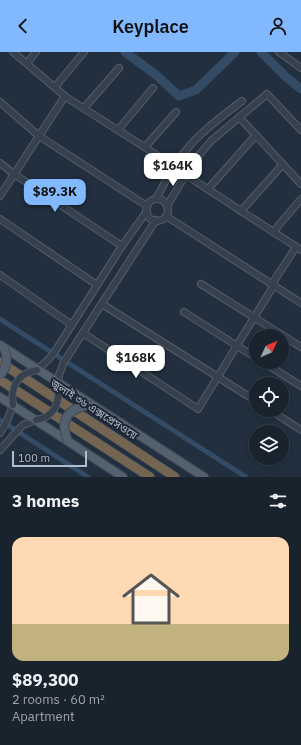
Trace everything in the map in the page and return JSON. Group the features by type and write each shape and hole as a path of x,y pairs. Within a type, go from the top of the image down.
{"highway":[{"name":"জুলাই ৩৬ এক্সপ্রেসওয়ে","path":"0,362 175,477"},
{"path":"0,380 150,477"}],"main road":[{"path":"2,346 58,384 204,477"},
{"path":"0,375 4,371 7,360 2,346"},
{"path":"0,397 121,476"},
{"path":"68,441 64,427 68,414 81,406 92,405"}],"street":[{"path":"13,52 65,96 174,166"},
{"path":"27,63 36,52"},
{"path":"55,87 84,52"},
{"path":"279,52 301,68"},
{"path":"84,108 119,68"},
{"path":"118,130 153,88"},
{"path":"167,206 194,161 211,141 268,94 301,130"},
{"path":"0,196 65,96"},
{"path":"0,433 7,421 13,405 12,394 18,379 26,373 37,370 48,360 151,201 156,199 174,166 183,154 201,133 242,101"},
{"path":"0,102 39,136 147,208 149,216 156,220 162,220 168,211 167,206 164,201 156,199"},
{"path":"145,147 176,112"},
{"path":"239,117 301,184"},
{"path":"201,133 211,141"},
{"path":"208,190 256,135"},
{"path":"0,163 14,174 122,246"},
{"path":"241,211 283,164"},
{"path":"83,333 198,409 273,285 298,248 208,190 186,174"},
{"path":"273,232 301,199"},
{"path":"166,216 301,302"},
{"path":"0,219 97,285"},
{"path":"0,450 24,425 46,418 55,408 59,398 59,375 70,354 156,220"},
{"path":"0,275 72,325"},
{"path":"201,284 301,347"},
{"path":"102,304 249,397"},
{"path":"184,312 249,353"},
{"path":"274,369 301,386"},
{"path":"281,417 301,430"}],"waterway":[{"path":"125,52 155,74 179,96 196,90 235,52"},
{"path":"261,52 285,76 301,89"},
{"path":"0,319 246,477"},
{"path":"0,420 88,477"}]}
